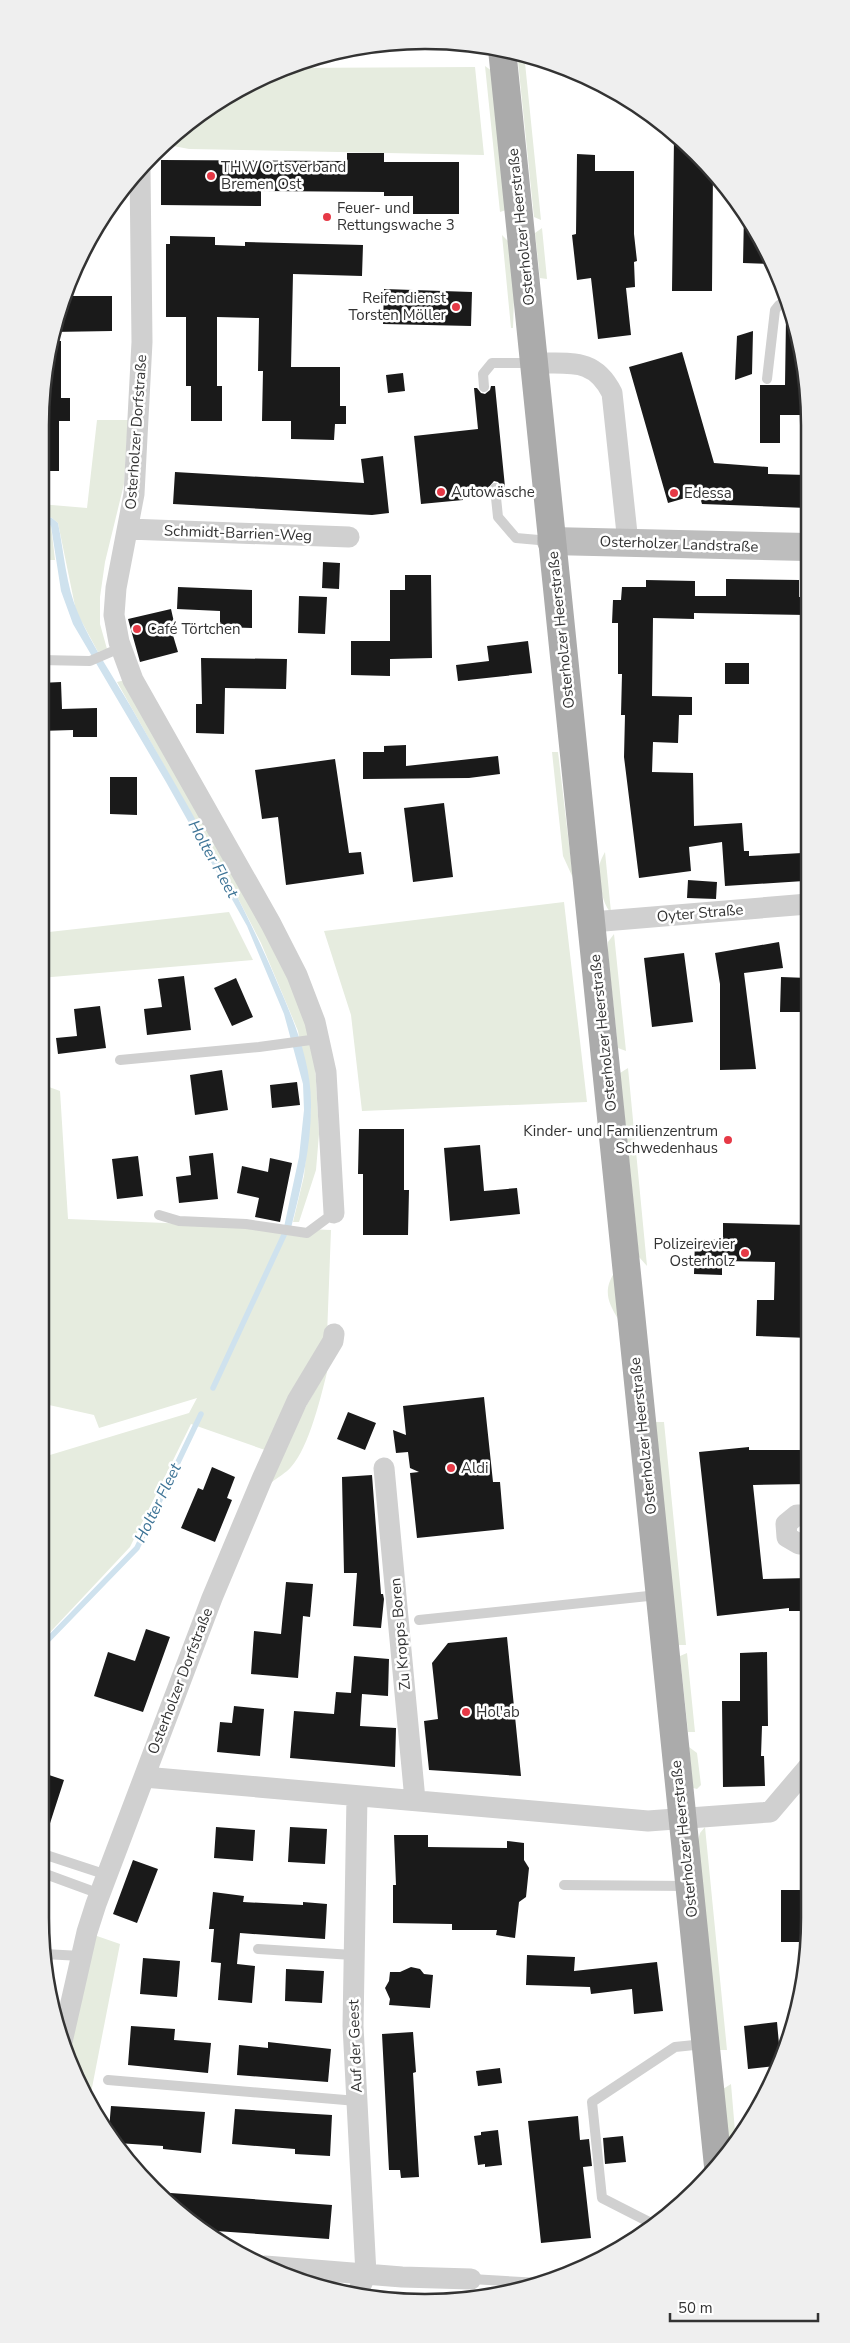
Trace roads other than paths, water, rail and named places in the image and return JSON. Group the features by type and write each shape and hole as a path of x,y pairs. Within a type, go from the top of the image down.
{"main road":[{"name":"Osterholzer Heerstraße","path":"503,57 535,363 551,541 592,922 658,1596 717,2155"},
{"name":"Osterholzer Landstraße","path":"551,541 801,547"}],"street":[{"name":"Osterholzer Dorfstraße","path":"140,179 142,342 134,494 116,588 114,615 105,654 133,680 271,924 297,975 311,1040 326,1072 334,1213"},
{"path":"535,363 578,363 588,366 608,384 612,393 628,542"},
{"name":"Schmidt-Barrien-Weg","path":"128,529 349,537"},
{"name":"Oyter Straße","path":"592,922 801,905"},
{"name":"Osterholzer Dorfstraße","path":"65,2027 81,1956 100,1894 212,1598 297,1402 334,1341 334,1334"},
{"name":"Zu Kropps Boren","path":"384,1468 415,1800"},
{"path":"801,1516 797,1516 786,1524 787,1537 801,1544"},
{"path":"144,1777 648,1821 770,1812 801,1776"},
{"name":"Auf der Geest","path":"357,1796 353,2026 366,2274 360,2288"},
{"path":"286,2268 471,2280"}],"lane":[{"path":"767,379 774,310 781,305"},
{"path":"484,387 483,374 492,362 535,363"},
{"path":"494,488 498,517 516,538 551,541"},
{"path":"49,659 105,654"},
{"path":"120,1060 311,1040"},
{"path":"160,1215 179,1221 246,1224 307,1233 334,1213"},
{"path":"419,1620 658,1596"},
{"path":"49,1856 107,1875"},
{"path":"49,1875 100,1894"},
{"path":"564,1886 689,1886"},
{"path":"258,1949 353,1955"},
{"path":"51,1954 81,1956"},
{"path":"647,2221 602,2198 592,2102 675,2047 705,2044"},
{"path":"108,2080 357,2101"},
{"path":"471,2280 518,2282"}],"water":[{"path":"49,517 58,523 71,592 84,625 227,877 261,946 301,1043 311,1091 311,1122 302,1183 291,1228 284,1227 299,1157 304,1110 303,1084 284,1014 247,926 166,782 73,624 61,591 51,526 49,525"}],"waterway":[{"name":"Holter Fleet","path":"213,1388 284,1235"},
{"name":"Holter Fleet","path":"49,1639 137,1548 201,1414"}],"place":[{"name":"THW Ortsverband Bremen Ost","path":"211,176"},
{"name":"Feuer- und Rettungswache 3","path":"327,217"},
{"name":"Reifendienst Torsten Möller","path":"456,307"},
{"name":"Autowäsche","path":"441,492"},
{"name":"Edessa","path":"674,493"},
{"name":"Café Törtchen","path":"137,629"},
{"name":"Kinder- und Familienzentrum Schwedenhaus","path":"728,1140"},
{"name":"Polizeirevier Osterholz","path":"745,1253"},
{"name":"Aldi","path":"451,1468"},
{"name":"Hol'ab","path":"466,1712"}]}
